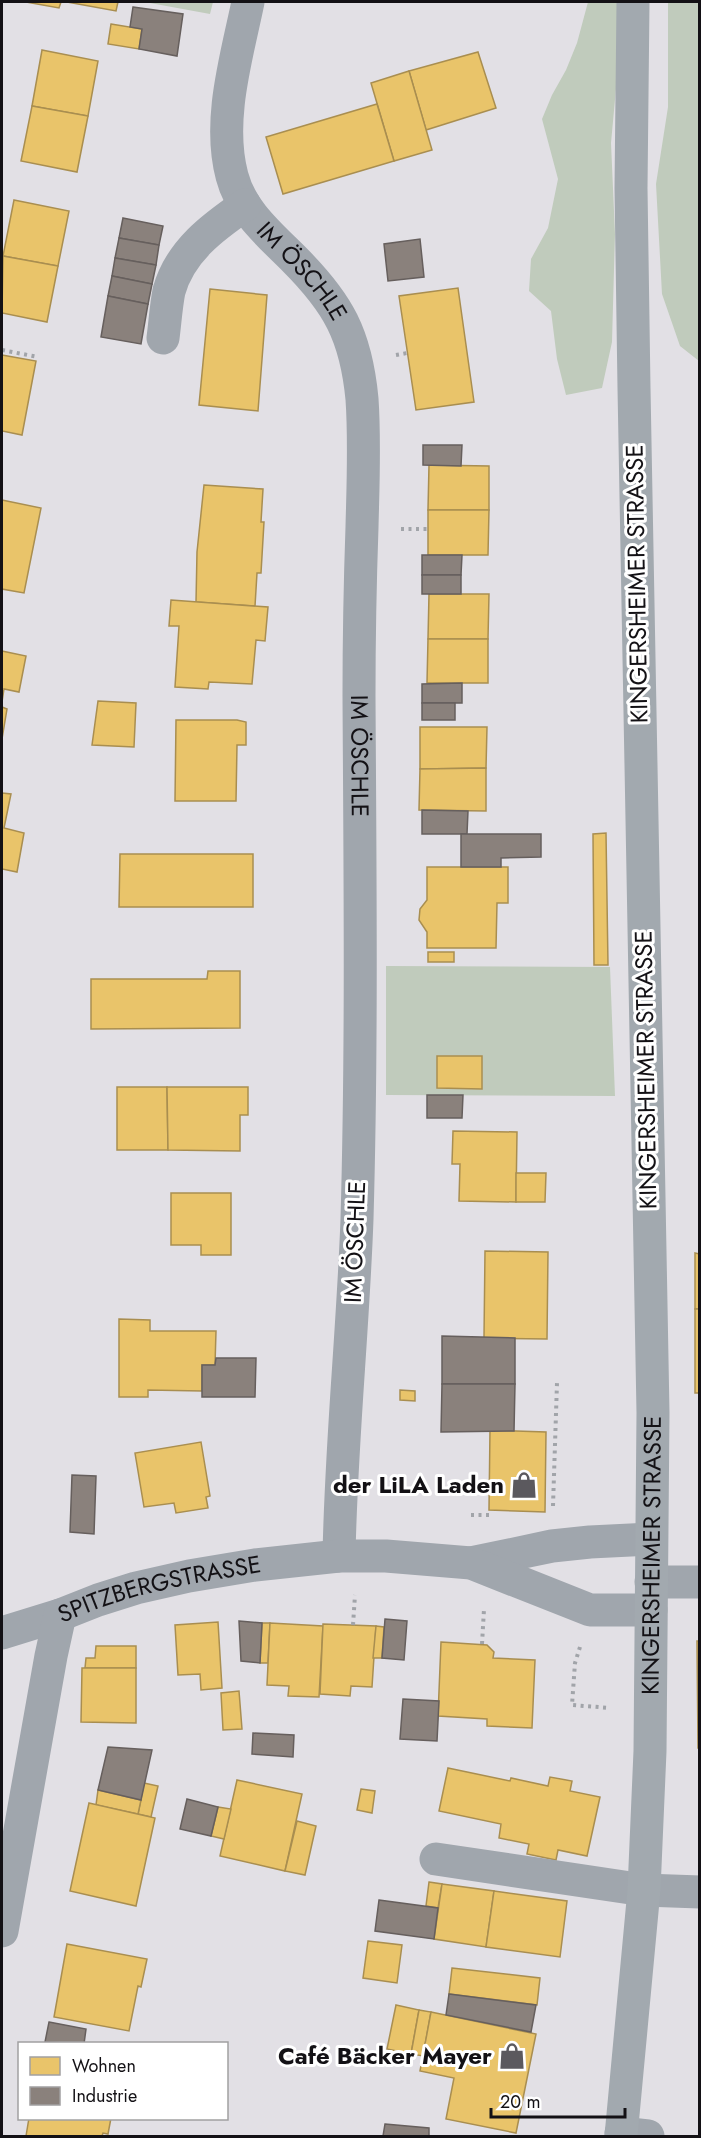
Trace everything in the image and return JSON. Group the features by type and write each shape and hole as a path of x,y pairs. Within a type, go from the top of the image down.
{"main road":[{"name":"KINGERSHEIMER STRASSE","path":"630,2135 650,1751 653,1413 631,188 633,2"}],"street":[{"name":"IM ÖSCHLE","path":"248,2 230,97 228,150 232,177 245,205 269,234 319,285 339,312 353,344 364,428 359,696 361,955 358,1159 339,1556"},
{"path":"162,338 170,290 185,257 208,231 245,205"},
{"name":"SPITZBERGSTRASSE","path":"2,1931 60,1616 98,1599 136,1588 255,1565 339,1556 386,1556 471,1563 552,1546 651,1539"},
{"name":"SPITZBERGSTRASSE","path":"471,1563 590,1610 699,1582"},
{"path":"2,1633 60,1616"},
{"path":"436,1859 644,1890 699,1892"}],"path":[{"path":"2,350 38,357"},
{"path":"391,356 407,353"},
{"path":"417,529 428,529"},
{"path":"553,1516 557,1383"},
{"path":"353,1625 355,1600"},
{"path":"572,1705 575,1663 590,1610"}],"green space":[{"path":"151,2 213,2 210,14"},
{"path":"588,2 624,2 611,143 615,234 612,342 602,388 566,395 557,359 551,311 529,291 531,259 548,228 558,179 542,119 577,43"},
{"path":"668,2 699,2 699,361 680,346 662,294 656,184 668,107"},
{"path":"386,966 610,967 615,1096 386,1095"}],"building: Wohnen":[{"path":"26,2 61,2 59,8"},
{"path":"67,2 118,2 116,11"},
{"path":"111,24 142,29 139,49 108,44"},
{"path":"42,50 98,61 88,116 32,106"},
{"path":"478,52 496,108 426,130 409,71"},
{"path":"409,71 432,150 394,161 371,83"},
{"path":"377,104 394,161 283,194 266,137"},
{"path":"32,106 88,116 77,172 21,161"},
{"path":"14,200 69,211 58,266 3,256"},
{"path":"3,256 58,266 47,322 2,313"},
{"path":"458,288 474,402 416,410 399,296"},
{"path":"210,289 267,295 258,411 199,405"},
{"path":"2,355 36,361 22,435 2,431"},
{"path":"429,465 489,466 489,510 428,510"},
{"path":"204,485 263,489 261,573 257,573 255,606 196,602 197,552"},
{"path":"2,500 41,508 24,593 2,589"},
{"path":"428,510 489,510 488,555 428,555"},
{"path":"429,594 489,594 488,639 428,639"},
{"path":"171,600 268,607 265,641 256,640 252,684 209,682 208,689 175,687 179,626 169,626"},
{"path":"428,639 488,639 488,683 427,683"},
{"path":"2,651 26,656 19,692 4,689 2,702"},
{"path":"98,701 136,703 134,747 92,745"},
{"path":"2,707 7,709 2,739"},
{"path":"176,720 246,722 246,745 237,745 236,801 175,801"},
{"path":"420,727 487,727 486,768 420,769"},
{"path":"486,768 486,811 419,810 420,769"},
{"path":"2,793 11,794 4,828 24,833 17,872 2,869"},
{"path":"606,833 608,965 594,965 593,834"},
{"path":"120,854 253,854 253,907 119,907"},
{"path":"427,867 508,867 508,903 497,903 496,948 427,948 427,932 419,920 420,909 427,900"},
{"path":"428,952 454,952 454,962 428,962"},
{"path":"208,971 240,971 240,1028 91,1029 91,979 207,979"},
{"path":"437,1056 482,1056 482,1089 437,1088"},
{"path":"117,1087 167,1087 168,1150 117,1150"},
{"path":"167,1087 248,1087 248,1115 240,1115 240,1151 168,1150"},
{"path":"453,1131 517,1132 516,1202 459,1201 460,1164 452,1164"},
{"path":"516,1173 546,1173 545,1202 516,1202"},
{"path":"171,1193 231,1193 231,1255 201,1255 201,1245 171,1245"},
{"path":"485,1251 548,1252 547,1339 484,1338"},
{"path":"695,1253 700,1254 700,1309 695,1309"},
{"path":"695,1309 700,1309 700,1393 695,1393"},
{"path":"119,1319 150,1320 150,1331 216,1331 215,1365 202,1365 202,1391 148,1390 148,1397 119,1397"},
{"path":"400,1390 415,1391 415,1401 400,1400"},
{"path":"490,1430 546,1432 545,1512 489,1510"},
{"path":"201,1442 210,1496 206,1497 208,1508 176,1513 174,1503 144,1507 135,1453"},
{"path":"218,1622 222,1688 201,1690 200,1674 178,1675 175,1625"},
{"path":"262,1623 270,1623 268,1663 260,1663"},
{"path":"270,1623 323,1626 319,1697 288,1696 289,1686 267,1685"},
{"path":"323,1624 376,1626 372,1687 351,1686 350,1696 320,1694"},
{"path":"376,1626 384,1627 382,1658 373,1658"},
{"path":"697,1641 700,1641 700,1748 698,1748"},
{"path":"441,1642 487,1645 494,1652 493,1658 535,1660 532,1728 487,1726 487,1719 438,1716"},
{"path":"96,1646 136,1646 136,1668 85,1668 86,1658 95,1658"},
{"path":"82,1668 136,1668 136,1723 81,1722"},
{"path":"239,1691 242,1729 223,1730 221,1693"},
{"path":"448,1768 510,1781 511,1778 548,1786 550,1777 572,1781 570,1791 600,1797 587,1856 558,1850 556,1860 527,1854 529,1844 499,1838 501,1824 439,1811"},
{"path":"237,1780 302,1794 285,1871 220,1856"},
{"path":"144,1783 158,1786 151,1817 138,1814"},
{"path":"361,1789 375,1791 372,1813 357,1810"},
{"path":"98,1790 141,1800 138,1814 96,1805"},
{"path":"89,1803 155,1818 136,1906 70,1891"},
{"path":"218,1807 231,1809 224,1839 211,1836"},
{"path":"297,1821 316,1826 305,1875 285,1871"},
{"path":"429,1882 442,1884 438,1908 426,1906"},
{"path":"442,1884 494,1891 486,1947 434,1939"},
{"path":"494,1891 567,1901 560,1957 486,1947"},
{"path":"368,1941 402,1945 397,1983 363,1978"},
{"path":"67,1944 147,1959 141,1987 138,1986 129,2031 54,2017"},
{"path":"452,1968 540,1978 537,2005 449,1994"},
{"path":"396,2005 419,2010 411,2054 387,2049"},
{"path":"419,2010 431,2012 423,2056 411,2054"},
{"path":"431,2012 536,2034 516,2133 446,2119 454,2078 420,2071"},
{"path":"29,2120 111,2120 108,2134 103,2133 102,2136 26,2136"}],"building: Industrie":[{"path":"133,7 183,14 177,56 139,49 142,29 130,27"},
{"path":"123,218 163,226 159,245 119,238"},
{"path":"119,238 159,245 156,265 115,258"},
{"path":"420,239 424,277 388,281 384,244"},
{"path":"115,258 156,265 152,284 112,276"},
{"path":"112,276 152,284 148,304 108,296"},
{"path":"108,296 148,304 141,344 101,337"},
{"path":"423,445 462,445 461,466 423,465"},
{"path":"422,555 462,555 461,575 422,575"},
{"path":"422,575 461,575 461,594 422,594"},
{"path":"462,683 462,703 422,703 422,684"},
{"path":"422,703 455,703 455,720 422,720"},
{"path":"422,810 468,811 467,834 422,834"},
{"path":"461,834 541,834 541,857 501,858 501,867 461,867"},
{"path":"427,1095 463,1095 462,1118 427,1118"},
{"path":"442,1336 515,1338 515,1384 442,1384"},
{"path":"216,1358 256,1358 255,1397 202,1397 202,1365 215,1365"},
{"path":"442,1384 515,1384 514,1431 441,1432"},
{"path":"72,1475 96,1476 94,1534 70,1532"},
{"path":"385,1619 407,1621 404,1660 382,1658"},
{"path":"239,1621 262,1623 260,1663 241,1661"},
{"path":"403,1699 439,1701 437,1741 400,1739"},
{"path":"253,1733 294,1735 293,1757 252,1754"},
{"path":"108,1747 152,1750 141,1800 98,1790"},
{"path":"187,1799 218,1807 211,1836 180,1829"},
{"path":"379,1900 438,1908 434,1939 375,1931"},
{"path":"449,1994 536,2005 531,2032 446,2015"},
{"path":"49,2022 86,2029 84,2042 45,2042"},
{"path":"385,2124 429,2128 429,2136 383,2136"}],"place":[{"name":"der LiLA Laden","path":"524,1485"},
{"name":"Café Bäcker Mayer","path":"512,2056"}]}
